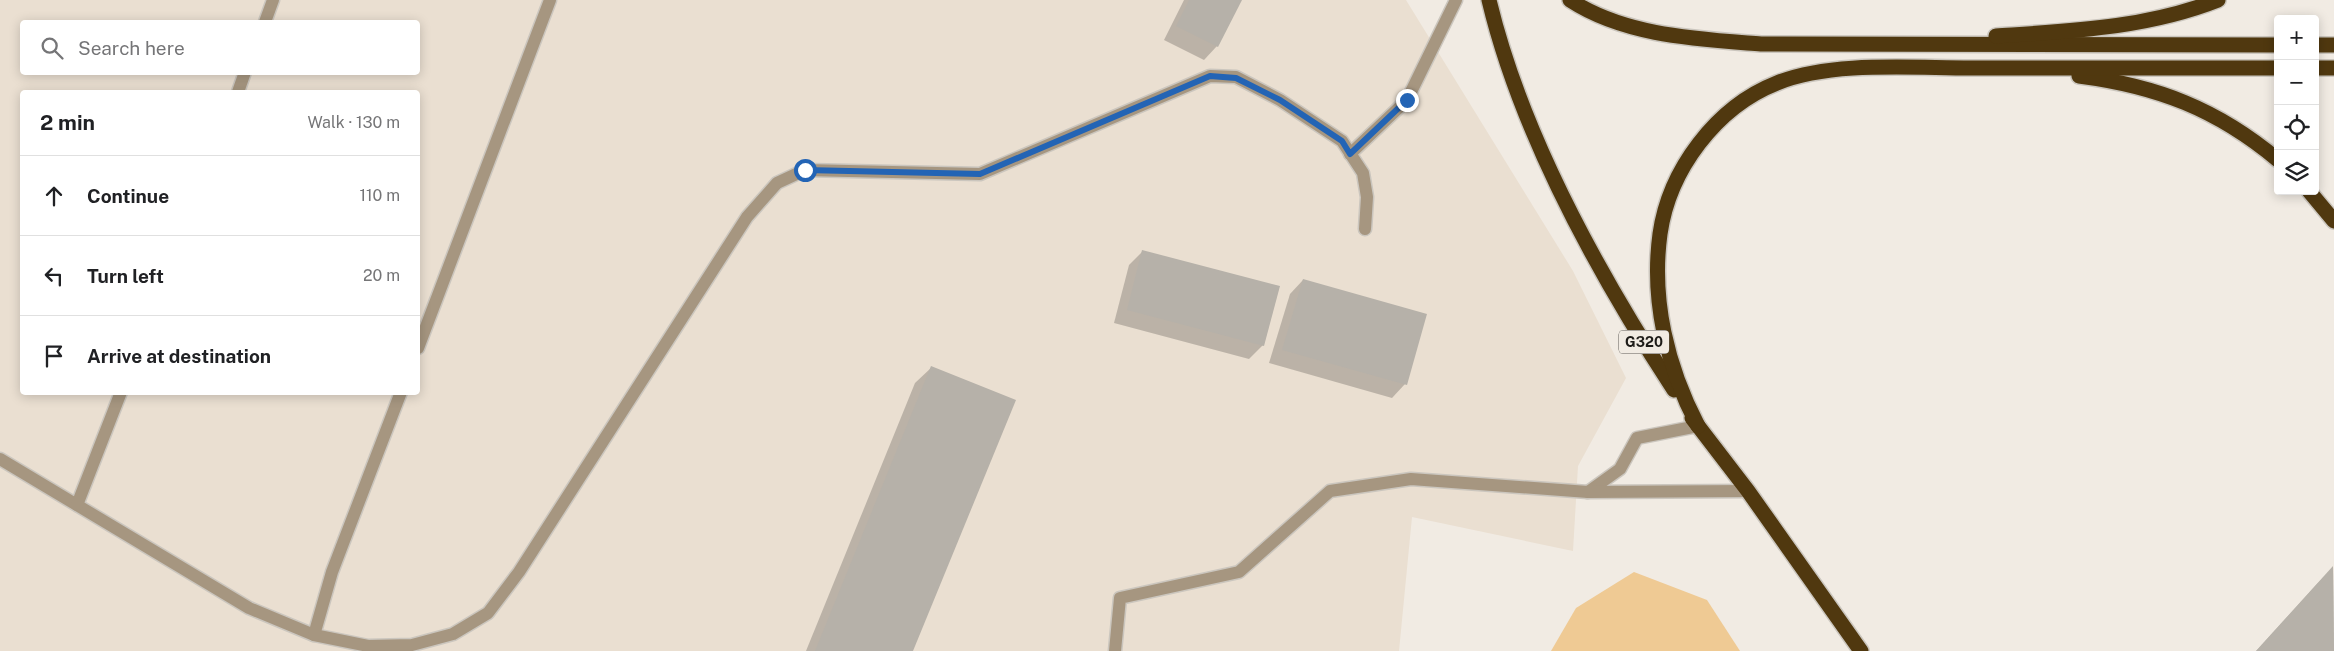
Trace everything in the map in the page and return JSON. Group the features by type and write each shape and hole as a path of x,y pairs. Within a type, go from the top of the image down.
{"highway":[{"name":"G320","path":"1489,0 1509,68 1551,169 1606,280 1698,426 1748,491 1861,651"},
{"path":"1570,0 1614,21 1654,32 1703,40 1761,44 2274,45"},
{"path":"1870,45 2089,30 2161,18 2218,0"},
{"path":"2319,45 2334,45"},
{"path":"1958,68 2073,75 2143,87 2198,107 2230,125 2274,157"},
{"path":"1698,426 1676,379 1668,354 1660,311 1657,281 1658,251 1662,222 1670,193 1684,166 1701,142 1728,112 1747,98 1776,83 1797,77 1849,70 2274,68"},
{"path":"2319,68 2334,68"},
{"path":"2312,195 2334,221"}],"lane":[{"path":"266,20 274,0"},
{"path":"420,343 550,0"},
{"path":"1350,154 1407,100 1456,0"},
{"path":"239,90 244,75"},
{"path":"0,459 249,608 314,635 368,646 412,645 453,634 488,613 519,572 747,218 777,183 805,170 980,174 1210,76 1236,78 1280,100 1342,141 1363,174 1367,197 1365,229"},
{"path":"77,505 120,395"},
{"path":"314,635 332,572 400,395"},
{"path":"1588,492 1620,469 1637,438 1698,426"},
{"path":"1115,651 1120,598 1240,572 1330,491 1411,479 1588,492 1748,491"}],"shaded area":[{"path":"0,0 1406,0 1573,271 1626,378 1578,466 1573,551 1412,517 1399,651 0,651"},
{"path":"1634,572 1707,600 1740,651 1551,651 1576,608"}],"building":[{"path":"1189,0 1242,0 1218,47 1176,26"},
{"path":"1142,250 1280,286 1264,346 1127,310"},
{"path":"1303,279 1427,314 1407,385 1282,350"},
{"path":"931,366 1016,400 913,651 815,651"},
{"path":"2333,566 2334,651 2256,651"}],"route":[{"path":"805,170 980,174 1210,76 1236,78 1280,100 1342,141 1350,154 1407,100"}]}
